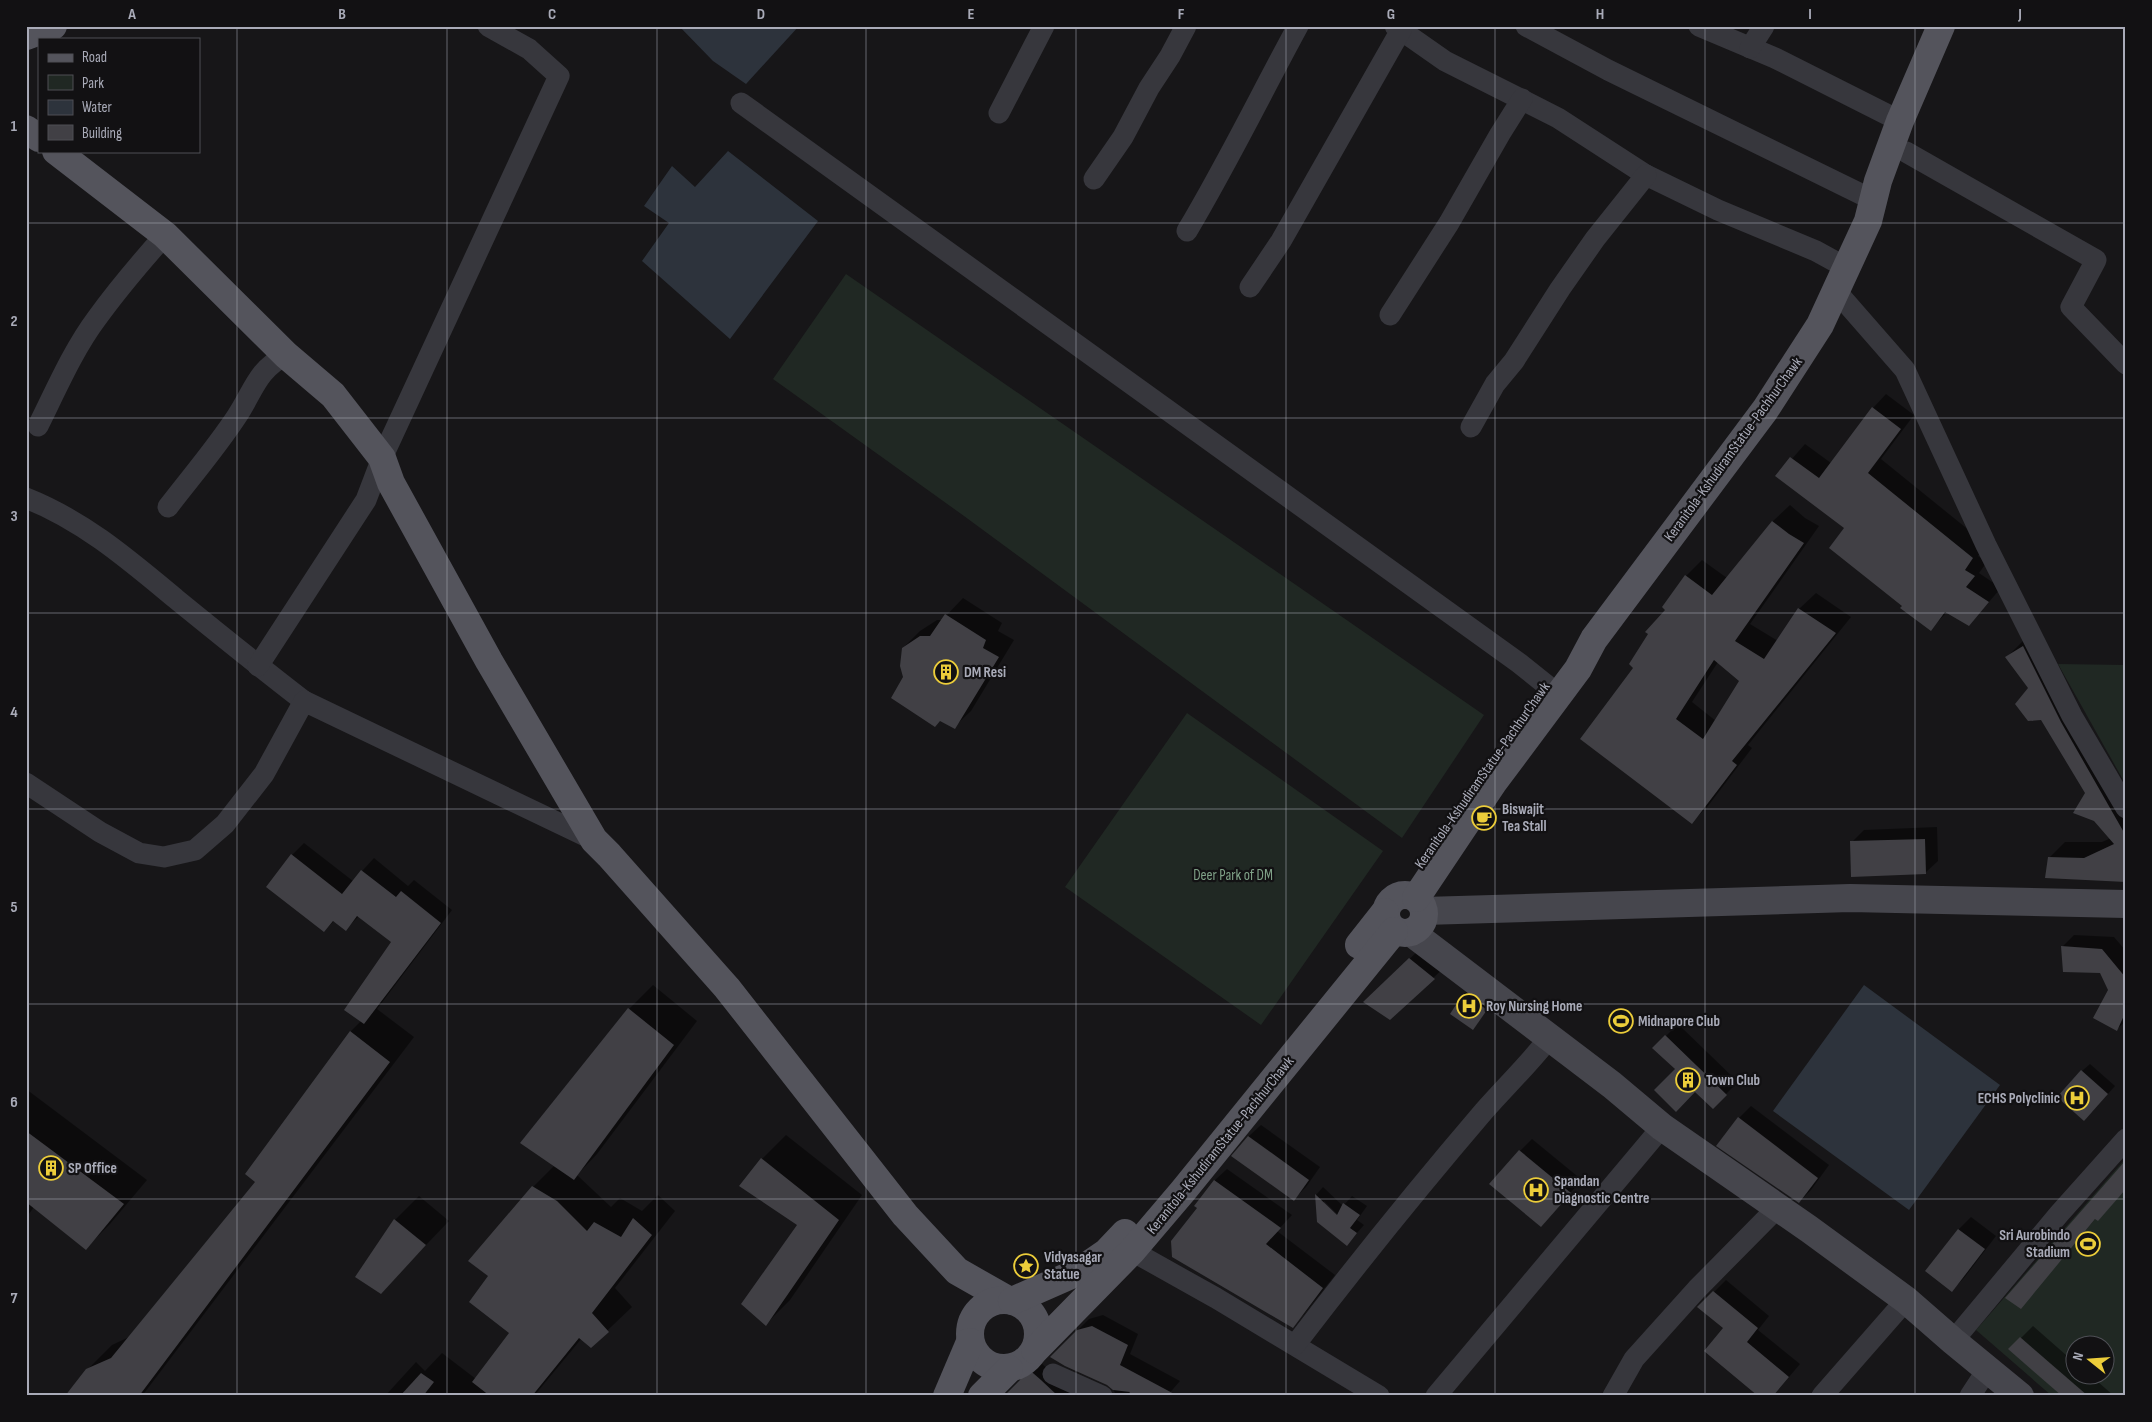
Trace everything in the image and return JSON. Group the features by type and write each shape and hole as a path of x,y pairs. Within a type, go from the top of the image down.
{"main road":[{"path":"26,36 53,26"},
{"name":"Keranitola-KshudiramStatue-PachhurChawk","path":"982,1396 1009,1369 1024,1362 1132,1251 1196,1176 1405,913 1493,783 1552,689 1578,670 1594,639 1765,410 1820,325 1842,280 1870,210 1900,121 1941,26"},
{"name":"Keranitola-KshudiramStatue-PachhurChawk","path":"1870,210 1891,186 1959,26"},
{"path":"26,129 38,137"},
{"path":"57,152 165,235 286,355 332,394 382,458 391,483 488,661 594,840 727,988 905,1215 957,1271 1024,1306 1035,1318 1039,1334 1035,1350"},
{"name":"Keranitola-KshudiramStatue-PachhurChawk","path":"947,1396 979,1310 992,1302 1010,1300 1078,1272 1107,1252 1133,1226 1405,913"},
{"path":"957,1271 975,1353 984,1363 996,1368 1009,1369"}],"street":[{"path":"258,666 366,500 382,458 559,76 529,49 488,26"},
{"path":"999,112 1044,26"},
{"path":"1094,179 1123,137 1149,88 1170,56 1186,26"},
{"path":"1187,231 1218,179 1250,114 1298,26"},
{"path":"1526,26 1870,210"},
{"path":"1699,26 1750,48 1900,121"},
{"path":"1750,48 1764,26"},
{"path":"1250,287 1281,241 1398,28 1445,60 1558,118 1646,175 1718,210 1816,251 1842,280 1905,370 1986,545 2072,716 2126,808"},
{"path":"1390,315 1449,223 1500,134 1522,100"},
{"path":"741,104 1505,652 1552,689"},
{"path":"1906,152 2096,260 2071,307 2126,364"},
{"path":"1471,427 1496,384 1514,361 1560,289 1595,239 1646,175"},
{"path":"38,426 69,364 96,319 134,270 165,235"},
{"path":"168,508 238,416 263,371 272,362 286,355"},
{"path":"26,498 54,509 117,550 258,666 304,701 594,840"},
{"path":"26,783 100,832 139,853 164,858 195,850 225,824 264,774 304,701"},
{"path":"1405,913 1850,898 2126,904"},
{"path":"1405,913 1550,1037 1612,1084 1662,1128 1778,1207 1906,1300 2020,1396"},
{"path":"1295,1345 1368,1248 1485,1110 1529,1064 1550,1037"},
{"path":"1436,1396 1662,1128"},
{"path":"1953,1341 2059,1214 2126,1139"},
{"path":"1612,1396 1634,1359 1697,1289 1778,1207"},
{"path":"1132,1251 1216,1298 1379,1396"},
{"path":"1822,1396 1906,1300"},
{"path":"1970,1396 1987,1370"},
{"path":"1053,1374 1102,1396"}],"green space":[{"path":"846,274 1484,715 1402,838 964,516 773,379"},
{"path":"2058,664 2126,665 2126,785"},
{"name":"Deer Park of DM","path":"1187,713 1383,851 1261,1025 1065,887"},
{"name":"Sri Aurobindo Stadium","path":"2126,1158 2126,1396 2052,1396 1976,1330"}],"water":[{"path":"679,26 799,26 746,84 713,61"},
{"path":"728,151 818,221 730,339 642,261 669,223 644,206 672,166 695,187"},
{"path":"1864,985 2000,1085 1909,1210 1773,1111"}],"building":[{"path":"1872,407 1901,429 1868,473 1973,558 1965,570 1975,576 1966,587 1989,602 1969,626 1945,612 1931,631 1900,608 1902,606 1829,548 1844,528 1775,476 1790,457 1819,478"},
{"path":"1772,521 1804,543 1735,641 1764,659 1798,608 1836,633 1732,761 1737,765 1692,824 1580,739 1633,668 1629,664 1648,634 1645,632 1665,610 1662,607 1685,575 1712,595","holes":["1714,660 1739,681 1703,739 1676,719"]},
{"name":"DM Resi","path":"945,614 986,640 983,648 999,657 955,729 940,721 935,727 891,698 903,677 900,666 902,648 920,636 930,636"},
{"path":"2023,646 2061,722 2126,836 2126,882 2045,878 2048,857 2084,858 2114,844 2094,821 2073,813 2085,793 2041,720 2028,721 2015,704 2028,688 2005,657"},
{"path":"1925,839 1926,874 1851,877 1850,841"},
{"path":"291,854 342,894 361,870 396,897 401,891 441,923 364,1024 344,1010 391,942 357,916 346,931 333,921 324,932 266,887"},
{"path":"2061,946 2102,949 2126,978 2126,1011 2117,1031 2093,1018 2108,990 2100,973 2063,972"},
{"path":"1409,958 1435,979 1390,1020 1363,1002"},
{"path":"1463,994 1466,994 1487,1010 1473,1030 1450,1014"},
{"path":"628,1008 674,1045 574,1180 520,1143"},
{"path":"350,1031 390,1062 139,1396 65,1396 86,1369 111,1358 255,1182 245,1174"},
{"name":"Town Club","path":"1665,1035 1727,1095 1713,1109 1695,1092 1676,1112 1654,1090 1675,1069 1652,1048"},
{"path":"2081,1070 2108,1094 2084,1121 2057,1097"},
{"path":"1738,1117 1818,1178 1799,1203 1716,1146"},
{"name":"SP Office","path":"26,1131 124,1204 86,1250 26,1202"},
{"path":"1248,1136 1309,1180 1294,1201 1231,1156"},
{"path":"1519,1150 1571,1193 1541,1227 1489,1184"},
{"path":"761,1158 839,1220 766,1326 741,1304 797,1225 739,1186"},
{"path":"2126,1160 2126,1189 2098,1221 2095,1219 2021,1309 2005,1298"},
{"path":"1214,1180 1281,1228 1266,1244 1323,1288 1293,1328 1172,1257 1171,1241 1197,1208 1194,1206"},
{"path":"532,1186 557,1201 587,1231 594,1222 621,1237 633,1218 652,1235 592,1313 609,1332 591,1348 579,1338 532,1396 490,1396 472,1382 509,1333 469,1302 488,1276 468,1261"},
{"path":"1315,1194 1337,1215 1343,1203 1360,1215 1350,1228 1357,1233 1347,1246 1317,1222"},
{"path":"394,1219 426,1245 381,1294 355,1277"},
{"path":"1958,1229 1985,1249 1952,1292 1925,1271"},
{"path":"1713,1291 1758,1328 1747,1342 1789,1377 1773,1396 1758,1396 1704,1351 1723,1328 1697,1307"},
{"path":"1092,1326 1128,1345 1120,1365 1178,1396 1127,1396 1130,1392 1113,1390 1107,1385 1050,1357 1077,1330"},
{"path":"2020,1337 2064,1375 2064,1384 2074,1384 2088,1396 2062,1396 2008,1349"},
{"path":"1026,1367 1058,1396 1004,1396 1020,1380"},
{"path":"421,1373 434,1382 423,1396 400,1396"}],"place":[{"name":"DM Resi","path":"946,672"},
{"name":"Biswajit Tea Stall","path":"1484,818"},
{"name":"Roy Nursing Home","path":"1469,1006"},
{"name":"Midnapore Club","path":"1621,1021"},
{"name":"Town Club","path":"1688,1080"},
{"name":"ECHS Polyclinic","path":"2077,1098"},
{"name":"SP Office","path":"51,1168"},
{"name":"Spandan Diagnostic Centre","path":"1536,1190"},
{"name":"Sri Aurobindo Stadium","path":"2088,1244"},
{"name":"Vidyasagar Statue","path":"1026,1266"}]}
